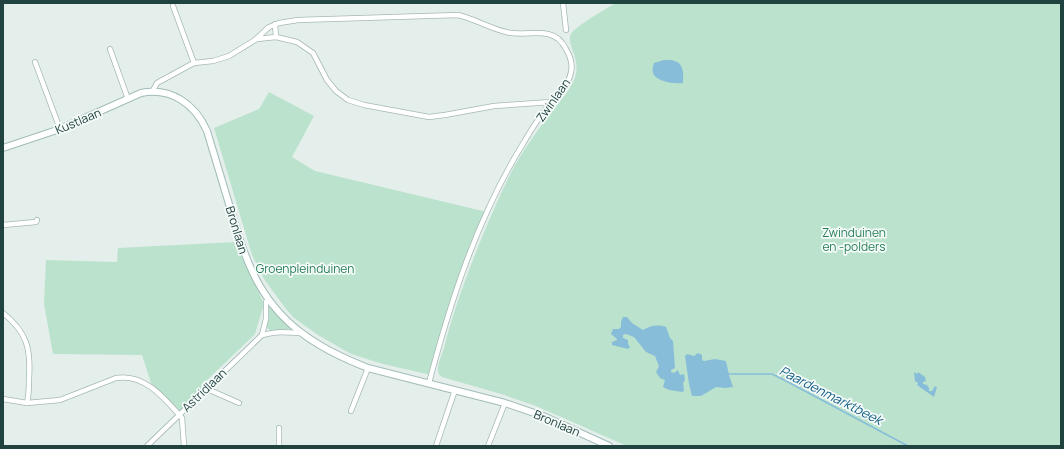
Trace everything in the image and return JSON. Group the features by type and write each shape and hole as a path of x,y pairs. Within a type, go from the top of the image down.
{"street":[{"path":"563,3 566,30"},
{"path":"173,6 194,63"},
{"name":"Zwinlaan","path":"152,92 157,83 194,63 229,56 255,40 268,27 275,24 310,19 347,19 450,14 474,19 507,33 549,34 560,40 569,54 572,67 569,78 566,85 551,102 532,129 512,161 487,212 456,288 429,383"},
{"path":"275,24 276,37"},
{"path":"255,40 276,37 297,42 306,46 313,53 327,80 336,91 348,100 364,105 430,116 445,115 494,106 551,102"},
{"path":"110,49 128,100"},
{"path":"35,62 60,130"},
{"name":"Kustlaan","path":"3,148 60,130 141,93 152,92"},
{"name":"Bronlaan","path":"152,92 167,94 183,101 197,113 203,122 245,258 257,283 268,298 284,318 302,333 323,347 348,360 368,368 505,403 539,415 596,443 609,446"},
{"path":"3,225 36,222 37,220"},
{"path":"268,298 266,302 266,318 262,334 280,331 302,333"},
{"path":"3,312 18,326 29,349 30,364 27,403"},
{"name":"Astridlaan","path":"147,446 262,334"},
{"path":"351,412 368,368"},
{"path":"3,399 27,403 60,400 116,378 136,379 151,387 182,418 184,446"},
{"path":"205,388 239,403"},
{"path":"436,446 455,390"},
{"path":"488,446 505,403"},
{"path":"279,428 279,446"}],"green space":[{"name":"Zwinduinen en -polders","path":"616,3 1061,3 1061,446 627,446 536,406 442,377 438,372 438,369 451,321 480,242 501,193 524,151 574,80 576,65 570,42 571,34 584,22"},
{"name":"Groenpleinduinen","path":"269,92 314,116 292,157 315,171 487,212 456,287 431,375 383,364 351,354 318,335 293,317 264,279 252,255 214,128 259,109"},
{"path":"236,242 264,304 255,334 201,386 202,388 180,411 151,383 142,355 53,354 44,304 46,260 117,262 118,248"},
{"path":"269,304 293,328 292,329 270,331 266,326"}],"water":[{"path":"664,60 675,61 681,65 683,83 666,82 655,76 653,73 654,63"},
{"path":"623,317 627,317 632,323 643,330 654,326 666,327 670,338 673,341 675,368 671,370 671,372 674,373 678,370 680,375 684,374 685,380 683,383 683,392 669,390 663,387 665,380 660,378 656,372 659,366 655,356 646,352 634,337 626,334 623,335 623,338 628,340 630,347 628,349 612,345 612,342 617,339 611,334 613,329 619,329 621,327"},
{"path":"698,353 702,355 702,360 704,361 715,359 726,361 733,387 716,387 701,396 692,396 685,356 687,354 694,356"},
{"path":"914,372 917,374 918,372 925,377 926,381 923,382 923,384 927,385 929,391 932,391 935,386 937,387 934,397 917,385 918,383 915,381"}],"waterway":[{"name":"Paardenmarktbeek","path":"728,374 772,374 908,446"}]}
